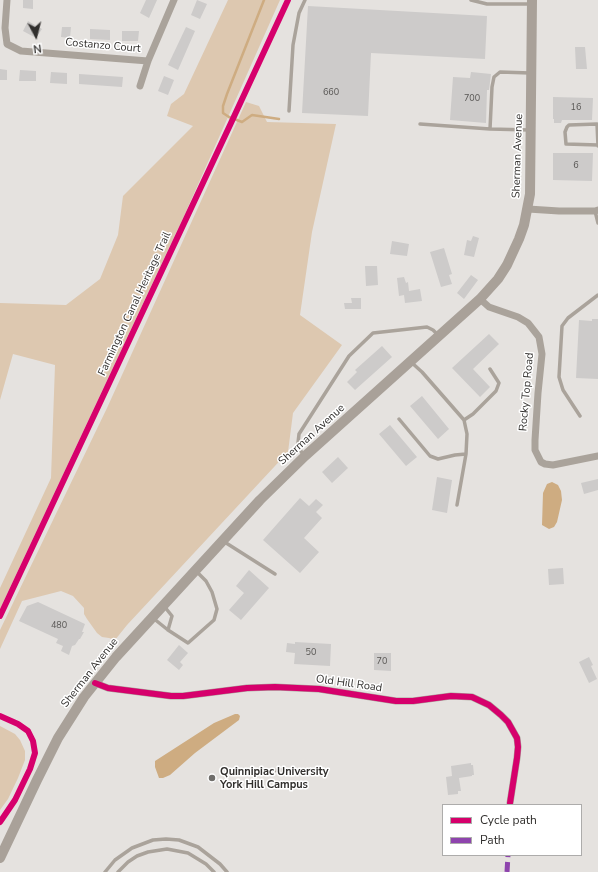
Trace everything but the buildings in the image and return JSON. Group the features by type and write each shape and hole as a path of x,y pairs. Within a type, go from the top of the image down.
{"main road":[{"name":"Sherman Avenue","path":"0,858 54,744 76,709 116,657 260,500 305,456 480,299 498,279 510,259 519,239 528,209 530,194 532,2"}],"street":[{"name":"Costanzo Court","path":"7,0 5,28 7,44 21,51 148,61"},
{"path":"140,86 148,61 174,0"},
{"path":"528,209 539,211 596,210"},
{"name":"Rocky Top Road","path":"480,299 489,307 518,317 528,323 539,337 542,346 542,354 535,450 541,462 553,465 598,456"},
{"name":"Old Hill Road","path":"96,683 108,688 171,696 183,696 247,688 275,687 319,689 396,701 413,701 451,696 472,697 489,705 501,715 508,722 518,738 510,803"}],"lane":[{"path":"290,112 293,45 299,14 305,0"},
{"path":"471,0 486,4 532,2"},
{"path":"490,128 492,87 494,77 500,72 531,73"},
{"path":"420,124 531,130"},
{"path":"597,124 598,146 566,144 565,132 567,127 569,125 597,124"},
{"path":"596,210 598,223"},
{"path":"580,416 563,390 559,377 562,326 568,318 598,295"},
{"path":"305,456 298,443 299,434 349,356 373,334 427,327 439,336"},
{"path":"411,361 464,420 467,434 466,454 457,505"},
{"path":"464,420 473,414 496,390 499,383 490,369"},
{"path":"399,419 430,456 438,459 466,454"},
{"path":"222,540 275,574"},
{"path":"152,617 188,643 214,620 217,609 212,592 206,581 195,570"},
{"path":"163,605 172,616 168,630"},
{"path":"240,774 282,770"},
{"path":"106,872 115,860 132,848 153,840 166,839 179,840 198,847 220,864 226,872"},
{"path":"118,872 128,862 137,856 148,852 167,849 188,853 206,864 214,872"}],"shaded area":[{"path":"228,0 280,0 184,216 0,609 0,588 51,478 55,365 13,354 0,400 0,303 66,305 100,279 118,235 123,196 193,126 167,116 171,104 184,94"},
{"path":"246,102 259,106 267,122 336,124 312,232 300,315 342,345 293,413 288,452 127,625 115,640 102,637 97,633 84,614 84,608 73,596 61,591 22,601 0,649 0,630 107,408"},
{"path":"552,482 558,485 561,491 562,500 557,522 554,527 549,529 542,525 543,493 547,484"},
{"path":"235,714 240,716 239,720 195,753 170,775 159,778 155,767 155,761 214,723"},
{"path":"0,726 15,734 20,740 25,751 25,760 8,799 0,810"}],"waterway":[{"path":"264,0 227,94 223,106 223,113 242,122 252,115 279,119"}],"marked path":[{"path":"507,872 508,856"}],"cycle path":[{"name":"Farmington Canal Heritage Trail","path":"0,616 288,0"},
{"path":"95,683 108,688 171,696 183,696 247,688 275,687 319,689 396,701 413,701 451,696 472,697 489,705 501,715 508,722 517,738 517,758 510,803"},
{"path":"0,716 18,724 28,731 33,741 35,753 30,769 15,800 0,822"}],"place":[{"name":"Quinnipiac University York Hill Campus","path":"212,778"}]}
